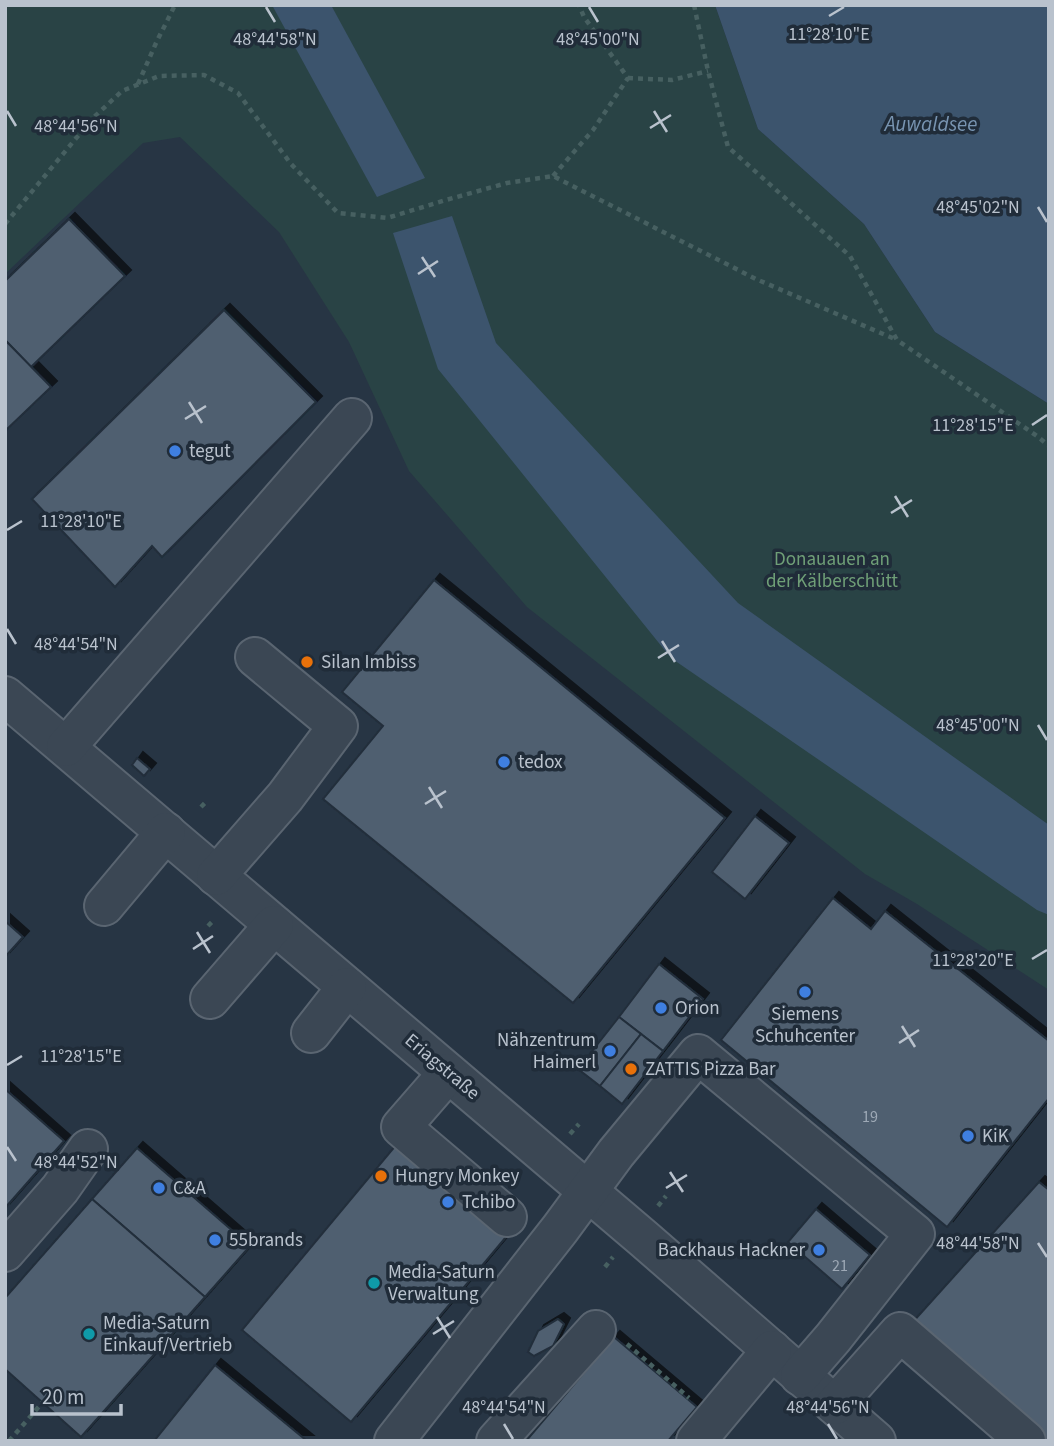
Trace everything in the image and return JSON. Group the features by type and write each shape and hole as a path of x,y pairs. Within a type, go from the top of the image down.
{"street":[{"path":"66,747 352,418"},
{"path":"216,876 285,797 338,726 256,657"},
{"name":"Eriagstraße","path":"7,700 66,747 587,1190 876,1441"},
{"path":"104,906 166,832"},
{"path":"210,999 274,925"},
{"path":"311,1032 347,987"},
{"path":"394,1441 556,1235 587,1190 698,1054 915,1234 800,1376"},
{"path":"448,1073 401,1127 507,1217"},
{"path":"5,1252 60,1189 88,1149"},
{"path":"496,1441 596,1331"},
{"path":"835,1405 900,1332 1026,1441"},
{"path":"705,1430 772,1350"}],"path":[{"path":"138,85 175,5"},
{"path":"579,5 584,17 628,78"},
{"path":"694,5 728,147 850,256 897,340"},
{"path":"628,78 672,79 708,71"},
{"path":"5,224 92,119 122,91 159,76 204,75 239,93 291,164 338,213 387,218 507,184 553,176 756,279 897,340 1049,446"},
{"path":"553,176 593,130 628,78"},
{"path":"596,1331 612,1331 705,1430"},
{"path":"9,1441 43,1402"}],"green space":[{"name":"Donauauen an der Kälberschütt","path":"5,5 715,5 758,129 864,224 935,332 1049,404 1049,990 917,904 865,874 527,607 409,471 349,342 279,232 180,137 143,143 5,274"}],"water":[{"path":"272,5 331,5 425,178 377,197"},
{"name":"Auwaldsee","path":"715,5 1049,5 1049,404 935,332 864,224 758,129"},
{"path":"452,216 496,343 738,603 1049,825 1049,915 1037,910 671,658 438,369 393,233"}],"building":[{"path":"69,219 125,276 31,367 5,340 5,281"},
{"name":"tegut","path":"224,310 316,402 162,557 152,546 115,587 32,499"},
{"path":"5,340 51,387 5,431"},
{"name":"tedox","path":"434,580 725,818 573,1003 323,799 383,726 342,692"},
{"path":"137,758 150,769 144,776 132,765"},
{"path":"755,816 789,843 745,899 712,872"},
{"path":"833,898 871,929 885,911 1049,1041 1049,1098 947,1227 721,1040"},
{"path":"5,921 23,937 5,957"},
{"name":"Orion","path":"659,964 703,999 663,1051 619,1017"},
{"name":"Nähzentrum Haimerl","path":"619,1017 641,1034 600,1086 578,1069"},
{"name":"ZATTIS Pizza Bar","path":"641,1034 663,1051 622,1104 600,1086"},
{"path":"5,1089 64,1141 5,1208"},
{"name":"Media-Saturn Verwaltung","path":"396,1145 506,1237 351,1422 242,1330"},
{"path":"137,1148 250,1246 205,1297 92,1199"},
{"path":"1039,1182 1049,1190 1049,1441 1043,1441 911,1324"},
{"name":"Media-Saturn Einkauf/Vertrieb","path":"92,1199 205,1297 81,1437 5,1369 5,1298"},
{"path":"816,1209 870,1255 842,1289 788,1242"},
{"path":"558,1319 564,1324 553,1346 534,1356 528,1352 538,1331"},
{"path":"614,1337 697,1407 668,1441 526,1441"},
{"path":"215,1365 307,1441 154,1441"}],"place":[{"name":"tegut","path":"175,451"},
{"name":"Silan Imbiss","path":"307,662"},
{"name":"tedox","path":"504,762"},
{"name":"Siemens Schuhcenter","path":"805,992"},
{"name":"Orion","path":"661,1008"},
{"name":"Nähzentrum Haimerl","path":"610,1051"},
{"name":"ZATTIS Pizza Bar","path":"631,1069"},
{"name":"KiK","path":"968,1136"},
{"name":"Hungry Monkey","path":"381,1176"},
{"name":"C&A","path":"159,1188"},
{"name":"Tchibo","path":"448,1202"},
{"name":"55brands","path":"215,1240"},
{"name":"Backhaus Hackner","path":"819,1250"},
{"name":"Media-Saturn Verwaltung","path":"374,1283"},
{"name":"Media-Saturn Einkauf/Vertrieb","path":"89,1334"}]}
